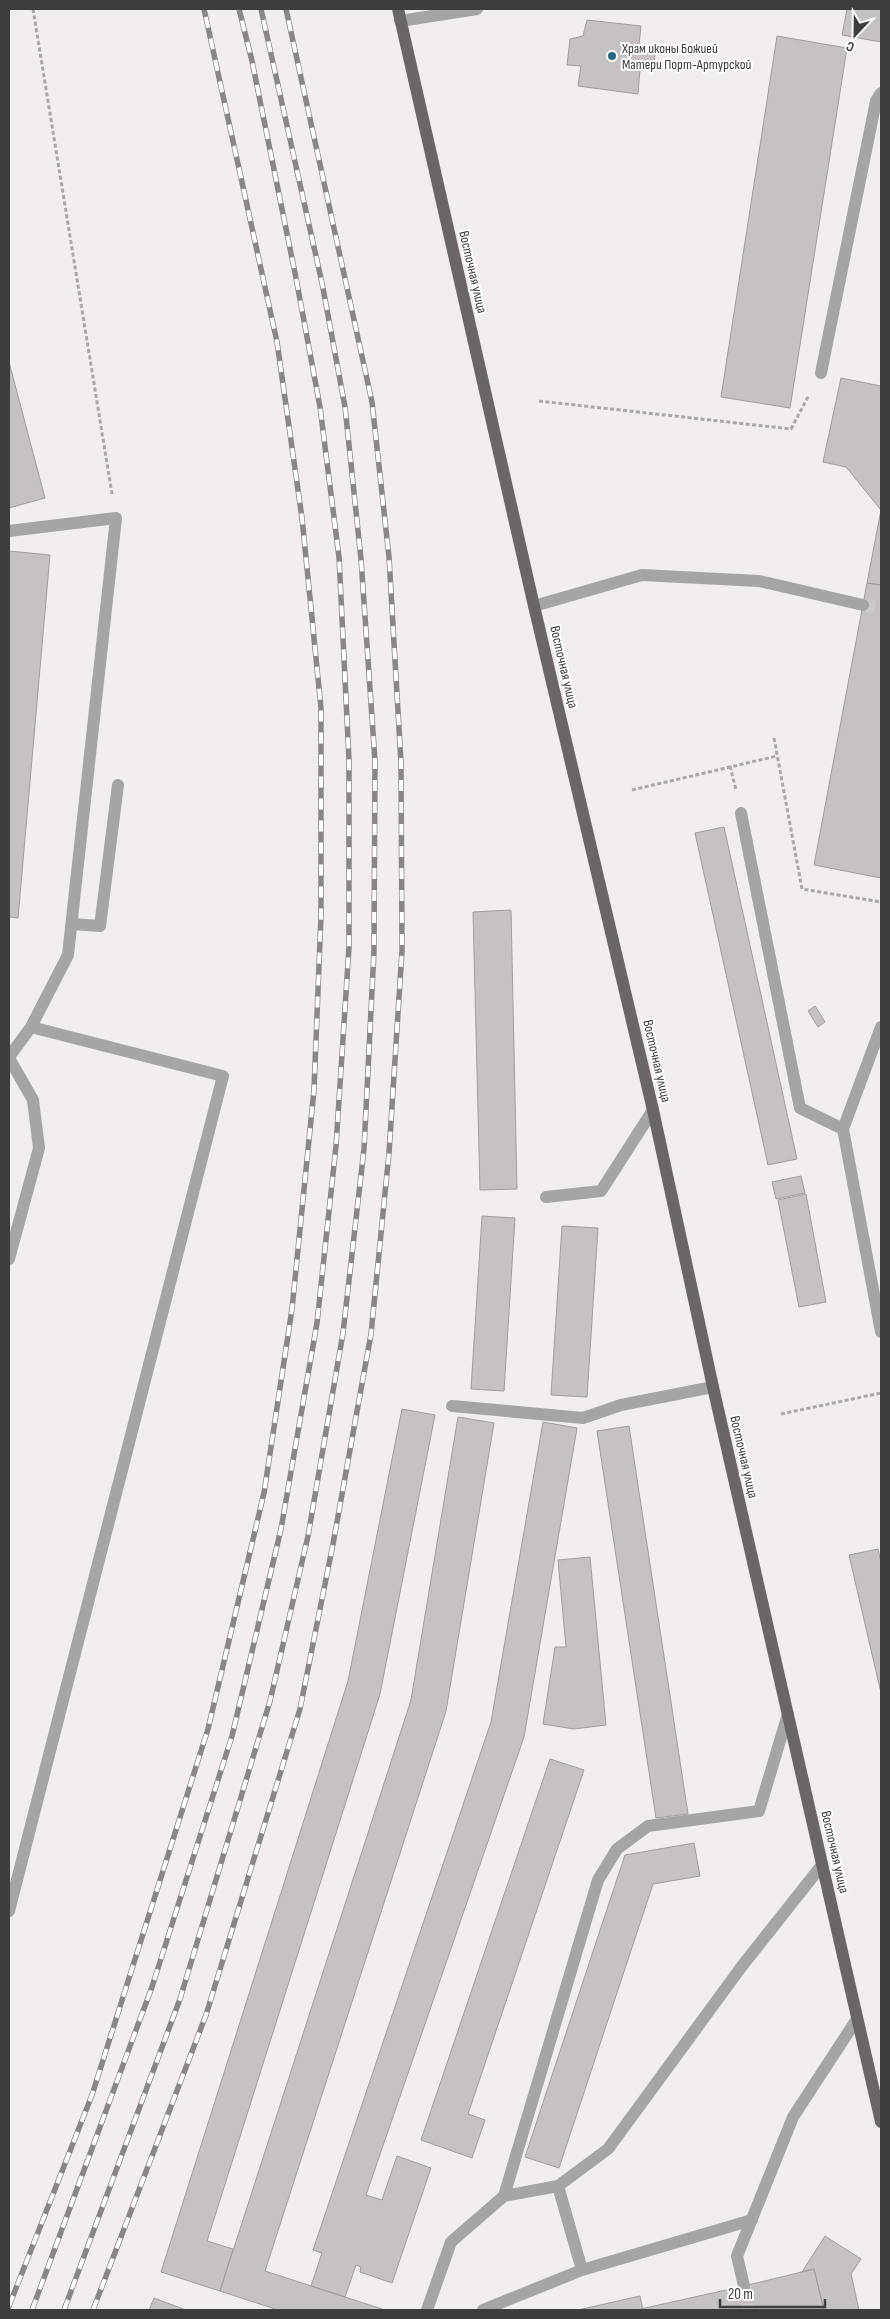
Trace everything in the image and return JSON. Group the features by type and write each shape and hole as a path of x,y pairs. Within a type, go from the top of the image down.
{"main road":[{"name":"Восточная улица","path":"399,15 534,606 653,1110 712,1387 881,2122"}],"street":[{"path":"399,15 477,9"},
{"path":"821,373 876,101 881,93"},
{"path":"9,532 116,518 68,955 31,1027 9,1057 32,1100 39,1148 9,1259"},
{"path":"534,606 642,575 759,581 863,605"},
{"path":"72,924 100,926 118,785"},
{"path":"741,813 800,1108 843,1129"},
{"path":"9,1911 223,1076 31,1027"},
{"path":"881,1027 843,1129 881,1332"},
{"path":"546,1197 601,1191 653,1110"},
{"path":"452,1406 583,1418 621,1405 712,1387"},
{"path":"504,2196 598,1880 617,1849 648,1826 759,1811 788,1714"},
{"path":"427,2310 451,2242 504,2196 558,2186 608,2149 742,1966 822,1865"},
{"path":"744,2286 737,2256 794,2117 857,2019"},
{"path":"558,2186 582,2270"},
{"path":"482,2310 582,2270 752,2220"}],"path":[{"path":"33,9 116,518"},
{"path":"539,401 792,429 821,373"},
{"path":"774,738 802,889 881,902"},
{"path":"632,790 777,756"},
{"path":"782,1414 881,1393"}],"building":[{"path":"847,9 881,9 881,42 842,35"},
{"name":"Храм иконы Божией Матери Порт-Артурской","path":"587,20 641,26 639,45 656,47 653,70 640,69 638,94 578,86 581,66 567,65 570,39 583,36"},
{"path":"777,36 847,48 790,408 721,397"},
{"path":"9,362 45,498 9,508"},
{"path":"841,378 881,386 881,510 846,467 823,462"},
{"path":"881,510 881,585 867,583"},
{"path":"9,551 50,555 18,918 9,917"},
{"path":"867,583 881,585 881,878 814,865"},
{"path":"724,827 797,1159 768,1165 695,833"},
{"path":"511,910 517,1189 480,1190 473,912"},
{"path":"815,1006 825,1022 818,1027 808,1011"},
{"path":"801,1176 805,1193 776,1199 772,1182"},
{"path":"806,1194 826,1302 799,1307 778,1200"},
{"path":"482,1216 515,1218 504,1391 471,1389"},
{"path":"562,1226 598,1228 587,1397 551,1395"},
{"path":"402,1409 435,1415 380,1694 207,2241 233,2249 220,2291 161,2272 348,1681"},
{"path":"458,1417 494,1423 446,1711 265,2271 385,2310 278,2310 220,2291 411,1700"},
{"path":"543,1422 577,1428 524,1737 366,2195 382,2200 397,2156 431,2168 392,2283 360,2272 361,2267 356,2265 345,2297 311,2286 322,2253 313,2250 491,1722"},
{"path":"629,1426 688,1814 656,1818 597,1431"},
{"path":"878,1549 881,1562 881,1693 849,1555"},
{"path":"590,1557 606,1725 574,1729 543,1724 555,1647 566,1647 558,1560"},
{"path":"550,1759 584,1770 468,2114 485,2120 472,2158 421,2140"},
{"path":"694,1843 700,1876 653,1884 559,2168 525,2157 625,1855"},
{"path":"825,2236 861,2259 851,2274 859,2310 824,2310 814,2269 802,2272"},
{"path":"814,2269 824,2310 636,2310 744,2286"},
{"path":"640,2296 643,2310 578,2310"},
{"path":"154,2298 186,2310 149,2310"}],"tunnel":[{"path":"863,605 881,608"},
{"path":"744,2286 749,2310"}],"railway":[{"path":"9,2306 92,2095 208,1729 264,1493 292,1309 314,1090 321,916 321,708 302,518 277,342 204,9"},
{"path":"32,2310 152,1987 232,1736 281,1529 317,1323 336,1146 349,947 349,760 339,557 320,407 252,61 239,9"},
{"path":"64,2310 180,1999 270,1701 308,1536 343,1333 364,1149 374,951 375,761 361,559 345,407 322,283 261,9"},
{"path":"93,2310 206,2015 300,1709 333,1544 371,1334 389,1153 402,951 401,763 389,557 372,402 286,9"}],"place":[{"name":"Храм иконы Божией Матери Порт-Артурской","path":"612,56"}]}
